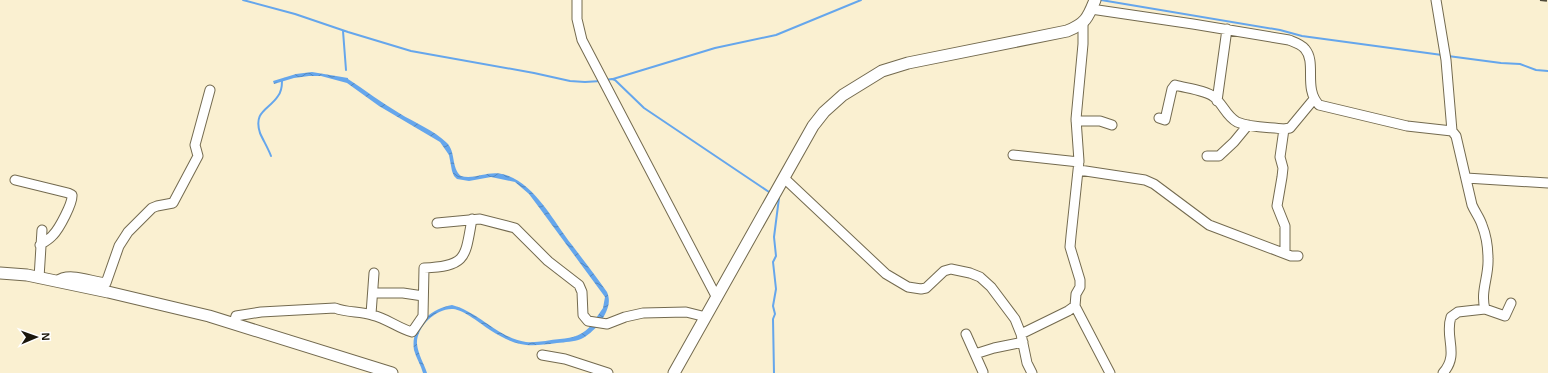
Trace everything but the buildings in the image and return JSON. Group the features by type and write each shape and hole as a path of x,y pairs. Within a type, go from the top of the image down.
{"main road":[{"path":"674,373 813,126 824,112 843,95 882,71 908,63 1067,31 1079,26 1083,22 1093,3"},
{"path":"0,273 19,273 178,308 234,323 392,373"}],"street":[{"path":"577,0 578,19 582,40 717,298"},
{"path":"1436,0 1446,60 1452,132 1456,136 1472,205 1482,224 1487,246 1488,270 1484,291 1485,308"},
{"path":"1093,3 1110,10 1289,40 1300,44 1306,49 1309,60 1311,91 1314,99 1319,105 1407,126 1452,132"},
{"path":"1083,22 1083,44 1076,104 1079,166 1070,236 1070,247 1080,280 1080,287 1076,294 1075,306 1110,373"},
{"path":"1217,101 1227,29"},
{"path":"1159,118 1165,120 1172,89 1175,85 1207,93 1214,97 1228,114 1237,122 1248,125 1284,129 1290,128 1314,99"},
{"path":"57,281 64,277 71,277 106,284 119,246 128,232 152,208 173,203 198,156 195,145 210,90"},
{"path":"1076,121 1100,121 1112,125"},
{"path":"1207,156 1219,156 1234,142 1248,125"},
{"path":"1284,129 1280,157 1283,168 1277,206 1285,226 1285,253"},
{"path":"1013,155 1079,166 1144,180 1154,184 1209,225 1285,253 1298,256"},
{"path":"784,178 886,274 897,282 908,287 921,289 926,288 944,271 951,269 980,277 991,287 1011,314 1022,338 1027,363 1032,373"},
{"path":"1466,178 1548,183"},
{"path":"15,180 72,195 72,201 54,235 40,245"},
{"path":"234,323 236,316 293,309 335,308 342,311 371,314 412,332 424,316 424,268 450,265 462,258 472,219"},
{"path":"437,223 480,219 509,226 518,231 543,257 579,286 582,292 583,315 588,320 607,324 625,317 643,313 686,312 706,317"},
{"path":"39,278 42,230"},
{"path":"371,314 374,273"},
{"path":"373,293 403,293 423,296"},
{"path":"1444,373 1448,367 1452,352 1449,326 1451,317 1458,312 1485,308 1505,316 1511,303"},
{"path":"975,354 1022,338 1075,306"},
{"path":"966,334 983,372"},
{"path":"542,355 565,359 608,373"}],"water":[{"path":"312,72 348,78 405,117 442,138 452,151 456,169 461,176 472,177 500,173 526,186 543,205 607,292 609,304 601,322 594,321 603,308 605,297 529,194 515,182 491,177 469,181 457,179 452,171 449,155 440,142 379,106 347,83 321,76 294,78 274,84 273,81 296,74"},
{"path":"452,305 471,313 506,336 526,342 539,342 569,338 582,333 592,324 598,326 586,336 575,341 530,345 515,343 499,336 462,312 453,309 447,310 434,315 423,325 420,331 417,344 427,373 423,373 414,350 415,334 419,326 430,314"}],"waterway":[{"path":"243,0 295,14 411,51 570,81 601,81"},
{"path":"613,79 715,48 776,35 861,0"},
{"path":"1101,0 1280,30 1302,36 1442,55"},
{"path":"343,31 346,70"},
{"path":"1448,56 1520,64 1536,70 1548,71"},
{"path":"605,80 615,80 644,108 772,194"},
{"path":"271,156 258,126 260,115 279,94 282,88 282,81"},
{"path":"774,373 773,319 775,314 773,306 776,289 773,262 776,256 774,237 779,198 777,197"}],"railway":[{"path":"1540,0 1548,1"}]}
